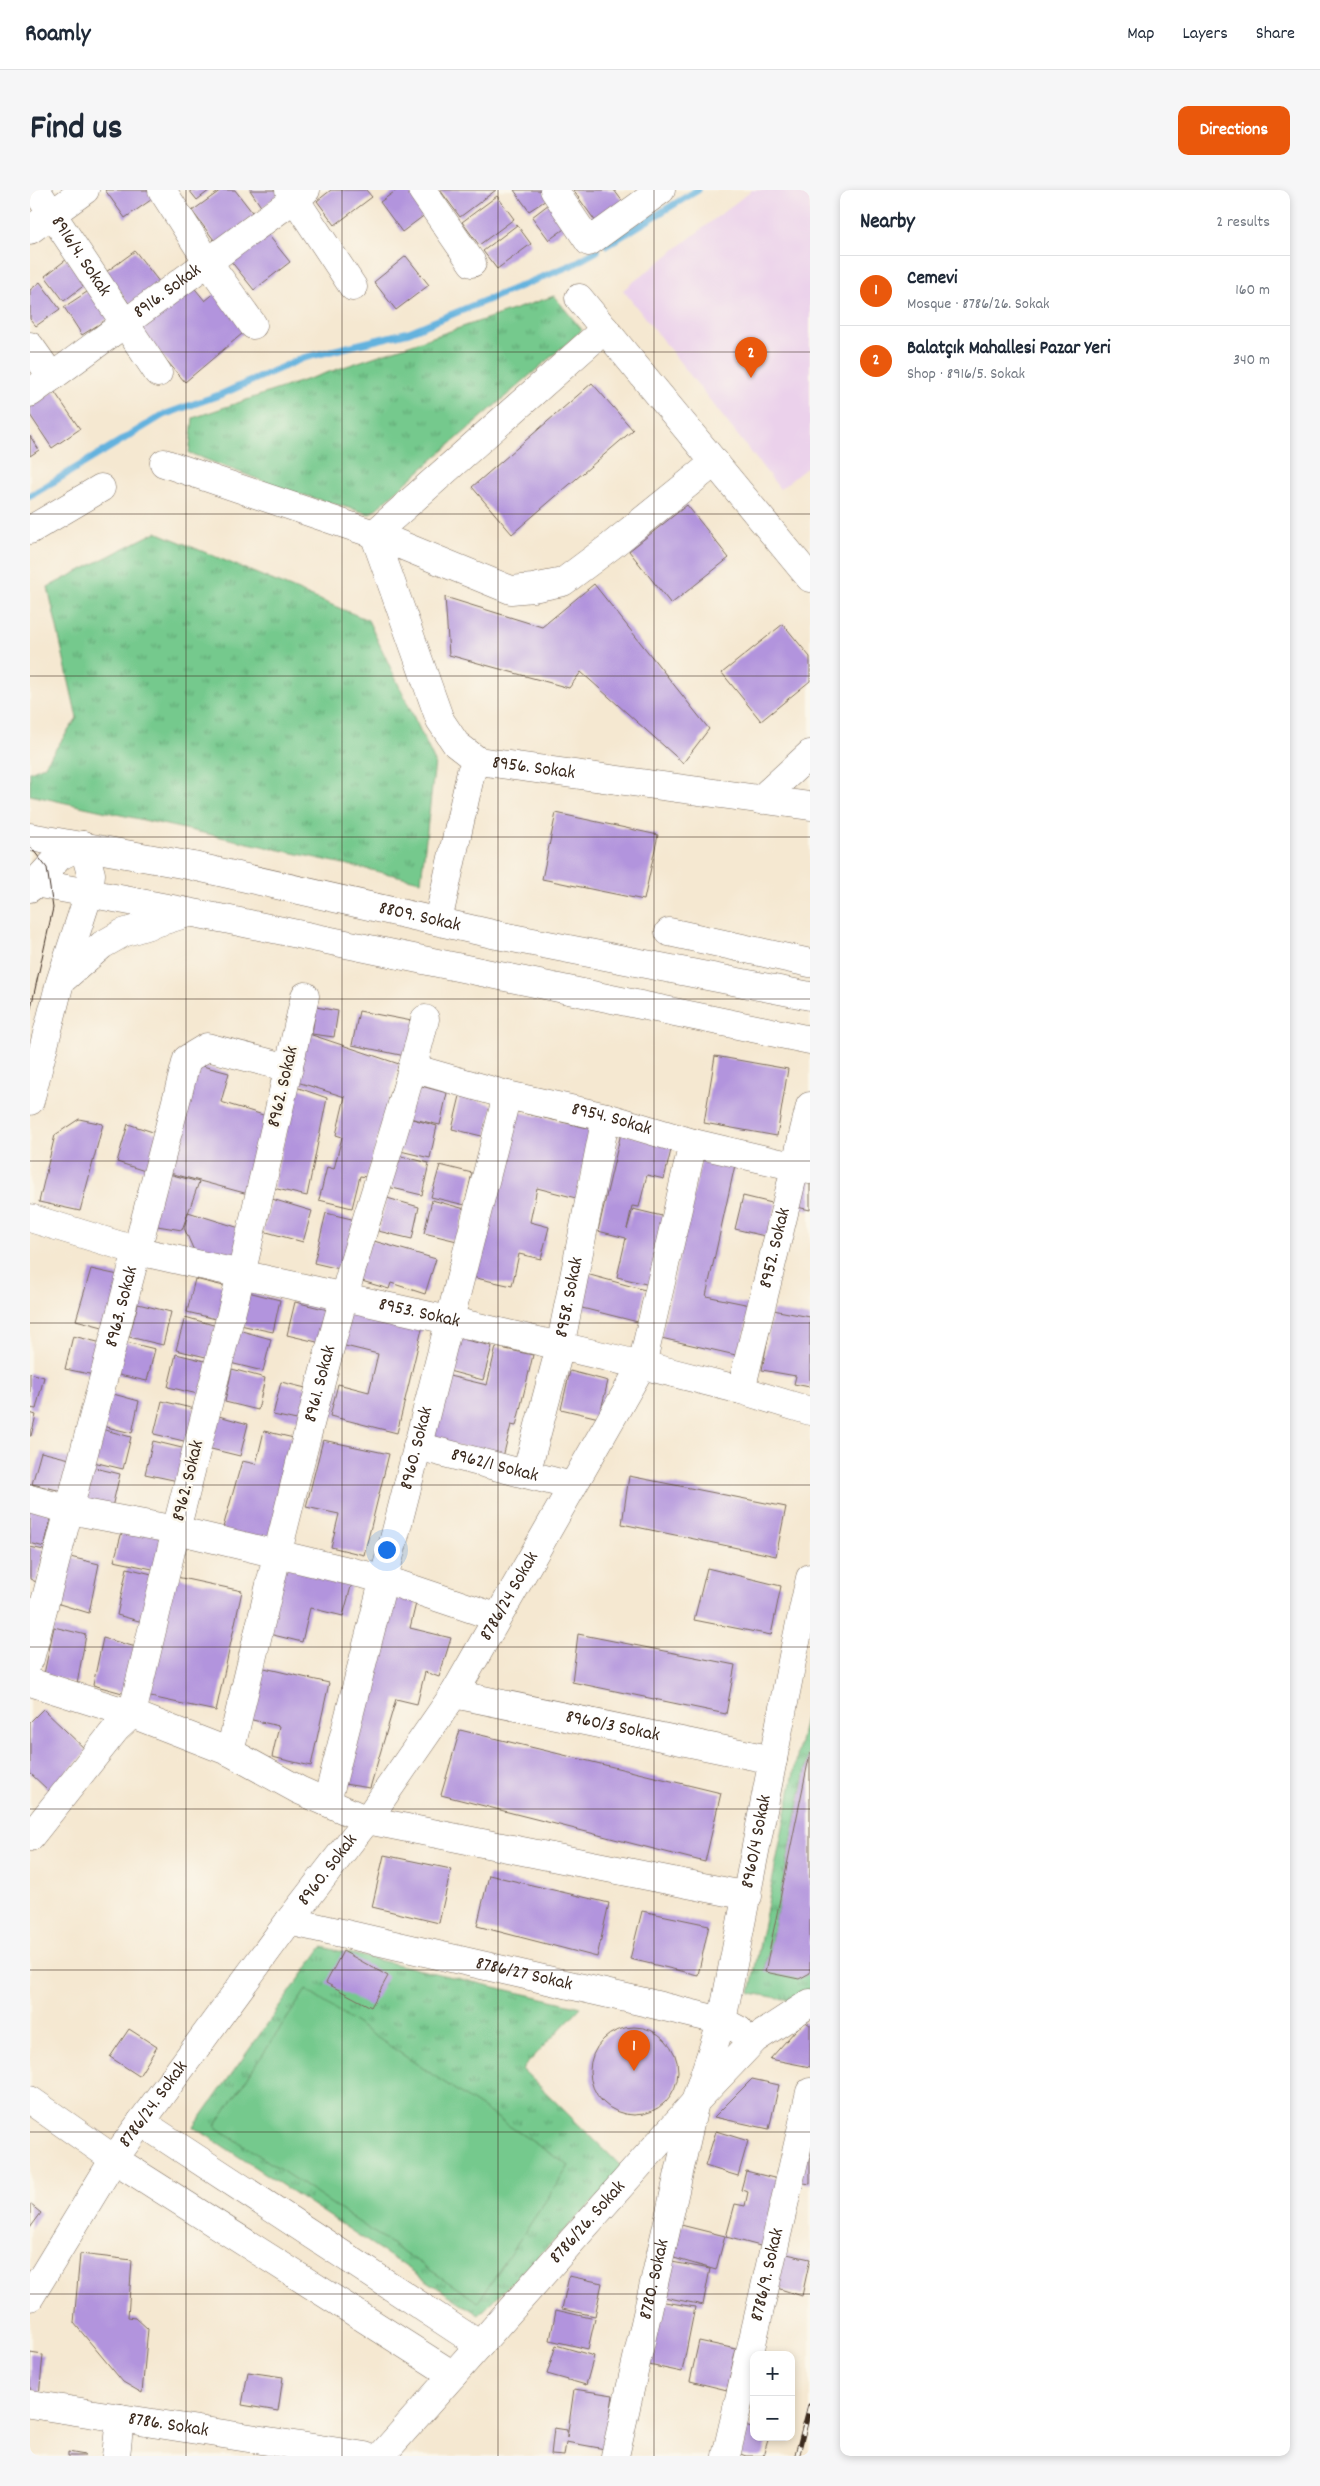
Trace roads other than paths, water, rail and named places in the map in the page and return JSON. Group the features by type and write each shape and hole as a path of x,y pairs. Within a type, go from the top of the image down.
{"street":[{"name":"8916/4. Sokak","path":"36,190 126,322 158,373"},
{"path":"30,230 85,190"},
{"path":"162,190 208,262 253,325"},
{"path":"422,190 472,264"},
{"path":"554,190 589,242 661,190"},
{"path":"297,193 353,287"},
{"name":"8916. Sokak","path":"30,393 208,262 297,193"},
{"path":"579,298 810,578"},
{"path":"374,534 605,329"},
{"path":"30,346 52,377"},
{"path":"164,463 374,534 511,590 562,582 715,462"},
{"path":"30,530 101,488"},
{"name":"8956. Sokak","path":"374,534 440,720 456,744 478,761 810,806"},
{"path":"760,800 810,754"},
{"path":"438,921 470,772 478,761"},
{"name":"8809. Sokak","path":"30,836 193,866 497,935 810,996"},
{"path":"30,1101 60,982 89,893 91,874 83,845 60,856 31,884"},
{"name":"8809. Sokak","path":"31,884 190,912 810,1040"},
{"path":"60,982 102,945 123,933 190,912"},
{"path":"669,932 810,963"},
{"name":"8962. Sokak","path":"132,1714 176,1530 241,1275 305,996"},
{"name":"8961. Sokak","path":"230,1752 277,1556 344,1296 425,1019"},
{"name":"8963. Sokak","path":"30,1659 188,1059 207,1048 289,1068"},
{"name":"8954. Sokak","path":"412,1068 507,1095 606,1117 692,1143 802,1168"},
{"name":"8960. Sokak","path":"327,1802 448,1320 507,1095"},
{"name":"8952. Sokak","path":"741,1390 802,1168 810,1106"},
{"name":"8958. Sokak","path":"526,1474 560,1347 606,1117"},
{"name":"8786/24 Sokak","path":"367,1820 454,1694 496,1617 642,1365 692,1143"},
{"name":"8953. Sokak","path":"30,1218 138,1251 344,1296 642,1365 741,1390 810,1411"},
{"name":"8962/1 Sokak","path":"417,1446 572,1486"},
{"path":"30,1499 69,1510 176,1530 277,1556 383,1580 496,1617"},
{"name":"8960/4 Sokak","path":"695,2102 722,2022 773,1760 802,1652 810,1578"},
{"path":"30,1682 132,1714 230,1752 299,1790 367,1820 748,1896"},
{"name":"8960/3 Sokak","path":"454,1694 773,1760"},
{"path":"30,1837 116,1729 132,1714"},
{"name":"8960. Sokak","path":"289,1921 367,1820"},
{"name":"8786/27 Sokak","path":"289,1921 722,2022 756,2039"},
{"name":"8786/24. Sokak","path":"30,2296 114,2158 289,1921"},
{"name":"8786/26. Sokak","path":"381,2456 695,2102 756,2039 810,2003"},
{"name":"8786/9. Sokak","path":"726,2456 810,2092"},
{"path":"30,2100 114,2158 453,2376"},
{"name":"8780. Sokak","path":"615,2456 695,2102"},
{"path":"141,2122 480,2345"},
{"name":"8786. Sokak","path":"30,2404 120,2418 248,2447 365,2456"},
{"path":"116,2456 120,2418"}],"waterway":[{"path":"607,245 698,190"},
{"path":"30,496 163,415 222,394 303,358 409,332 574,264 597,251"}],"tram line":[{"path":"30,846 47,868 53,908 30,1012"}],"railway":[{"path":"797,2456 810,2406"}],"place":[{"name":"Balatçık Mahallesi Pazar Yeri","path":"751,378"},
{"name":"Cemevi","path":"634,2071"}]}
